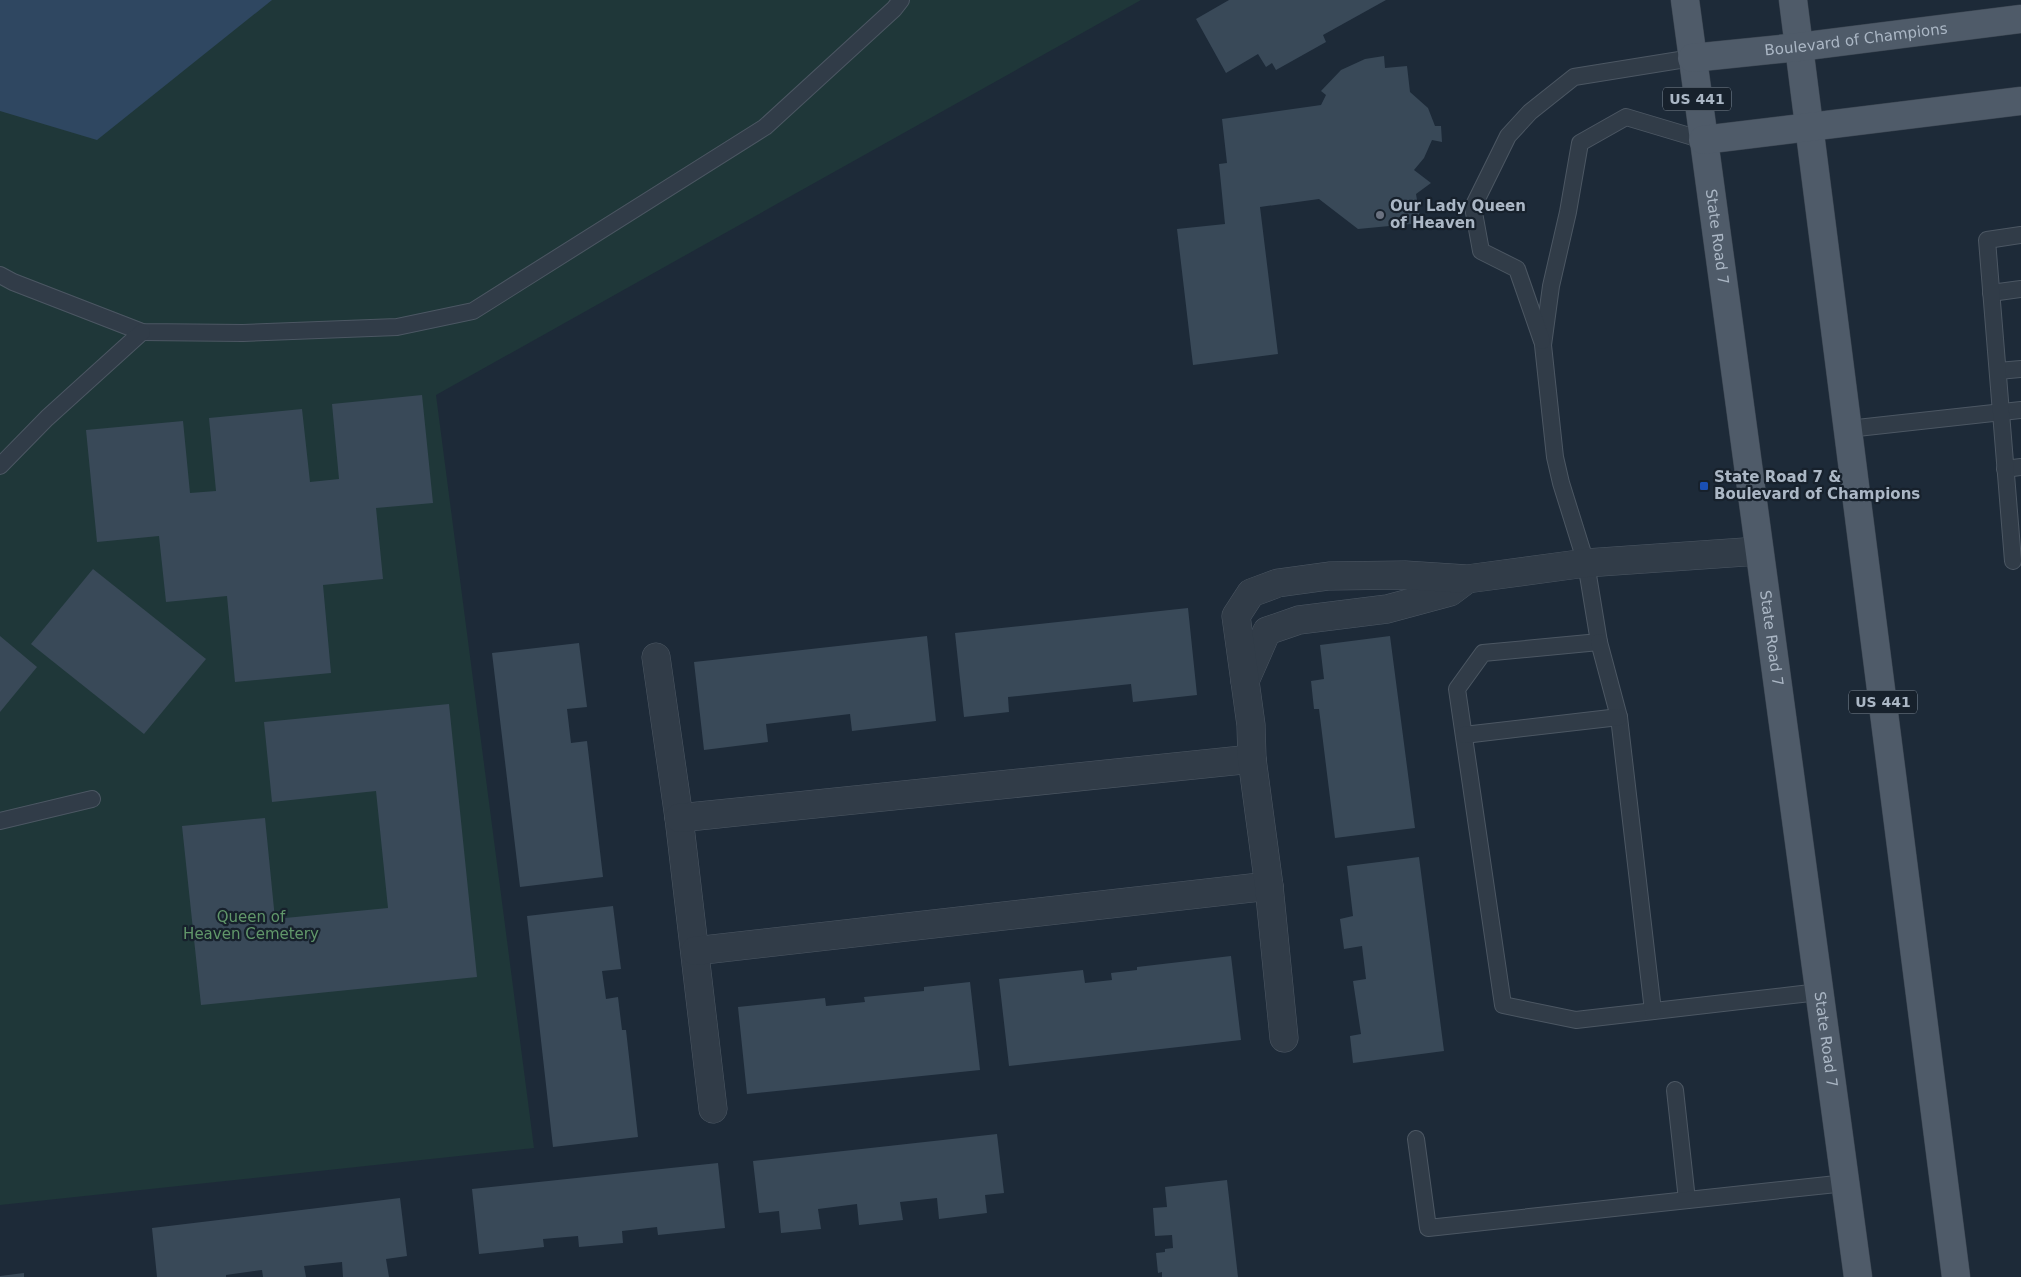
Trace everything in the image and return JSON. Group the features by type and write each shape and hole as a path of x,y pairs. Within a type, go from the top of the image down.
{"main road":[{"name":"State Road 7","path":"1685,0 1858,1277"},
{"name":"US 441","path":"1793,0 1956,1277"},
{"name":"Boulevard of Champions","path":"1692,58 1799,47 2021,19"},
{"path":"1703,140 2021,100"}],"street":[{"path":"1284,1038 1269,886 1252,759 1251,725 1236,616 1251,593 1278,583 1329,576 1405,575 1467,579 1586,563 1759,551"},
{"path":"1245,681 1267,631 1299,620 1387,610 1450,592 1467,579"},
{"path":"656,657 679,818 713,1109"},
{"path":"679,818 1252,759"},
{"path":"695,950 1269,886"}],"lane":[{"path":"0,275 13,282 142,332 243,333 398,326 473,311 765,127 901,0"},
{"path":"1543,345 1516,269 1481,252 1473,206 1508,136 1530,112 1574,77 1692,58"},
{"path":"1653,1011 1619,717 1599,642 1586,563 1560,483 1555,457 1543,345 1550,286 1568,212 1580,143 1626,116 1703,140"},
{"path":"2013,561 2013,468 2001,412 1987,240 2021,235"},
{"path":"1991,292 2021,289"},
{"path":"0,466 47,418 142,332"},
{"path":"1998,372 2021,369"},
{"path":"1848,429 2021,410"},
{"path":"1599,642 1483,653 1457,689 1503,1006 1576,1020 1819,992"},
{"path":"1464,735 1619,717"},
{"path":"0,821 92,800"},
{"path":"1675,1090 1687,1200"},
{"path":"1416,1140 1428,1228 1846,1183"}],"green space":[{"name":"Queen of Heaven Cemetery","path":"0,0 1141,0 436,395 534,1148 0,1205"}],"water":[{"path":"0,0 272,0 97,140 0,111"}],"building":[{"path":"1229,0 1386,0 1323,35 1326,42 1276,70 1272,63 1266,67 1258,54 1226,73 1196,19"},
{"name":"Our Lady Queen of Heaven","path":"1384,56 1385,68 1407,66 1410,92 1428,108 1435,126 1441,126 1442,142 1432,140 1424,158 1414,170 1431,183 1416,194 1421,223 1358,229 1319,199 1260,207 1278,354 1193,365 1177,229 1225,224 1219,164 1227,163 1222,119 1321,105 1326,95 1321,91 1341,70 1365,59"},
{"path":"422,395 433,503 376,508 383,579 323,585 331,673 235,682 227,596 166,602 159,536 97,542 86,430 183,421 190,493 216,491 209,418 302,409 310,482 339,479 332,404"},
{"path":"93,569 206,659 144,734 31,644"},
{"path":"1188,608 1197,695 1133,702 1131,684 1008,697 1009,712 964,717 955,633"},
{"path":"0,636 37,667 0,712"},
{"path":"927,636 936,721 852,731 850,714 766,724 768,742 704,750 694,662"},
{"path":"1390,636 1415,828 1335,838 1319,709 1314,709 1311,681 1324,679 1320,645"},
{"path":"579,643 587,707 567,709 571,743 587,741 603,877 520,887 492,653"},
{"path":"449,704 477,977 201,1005 182,826 265,818 275,919 388,908 376,791 272,802 264,722"},
{"path":"1419,857 1444,1051 1353,1063 1350,1036 1361,1034 1353,981 1366,979 1362,946 1344,949 1340,919 1353,916 1347,866"},
{"path":"613,906 621,969 602,971 606,999 618,997 622,1030 626,1030 638,1137 553,1147 527,916"},
{"path":"1231,956 1241,1040 1009,1066 999,979 1083,970 1085,983 1112,980 1111,973 1137,970 1137,967"},
{"path":"970,982 980,1070 747,1094 738,1007 825,998 826,1006 865,1002 864,997 924,991 924,987"},
{"path":"997,1134 1004,1193 985,1195 987,1213 939,1219 937,1198 900,1202 903,1220 859,1225 857,1204 818,1209 821,1229 781,1233 779,1211 759,1213 753,1161"},
{"path":"718,1163 725,1228 658,1235 657,1227 622,1231 623,1243 579,1247 578,1236 543,1239 544,1247 479,1254 472,1189"},
{"path":"1227,1180 1238,1277 1162,1277 1162,1272 1158,1273 1156,1253 1165,1252 1165,1249 1173,1248 1172,1235 1155,1236 1153,1208 1167,1207 1165,1187"},
{"path":"400,1198 407,1256 386,1259 389,1277 343,1277 342,1262 304,1266 306,1277 263,1277 262,1270 226,1275 226,1277 157,1277 152,1228"},
{"path":"24,1273 24,1277 0,1277 0,1276"}],"place":[{"name":"Our Lady Queen of Heaven","path":"1380,215"},
{"name":"State Road 7 & Boulevard of Champions","path":"1704,486"}]}
